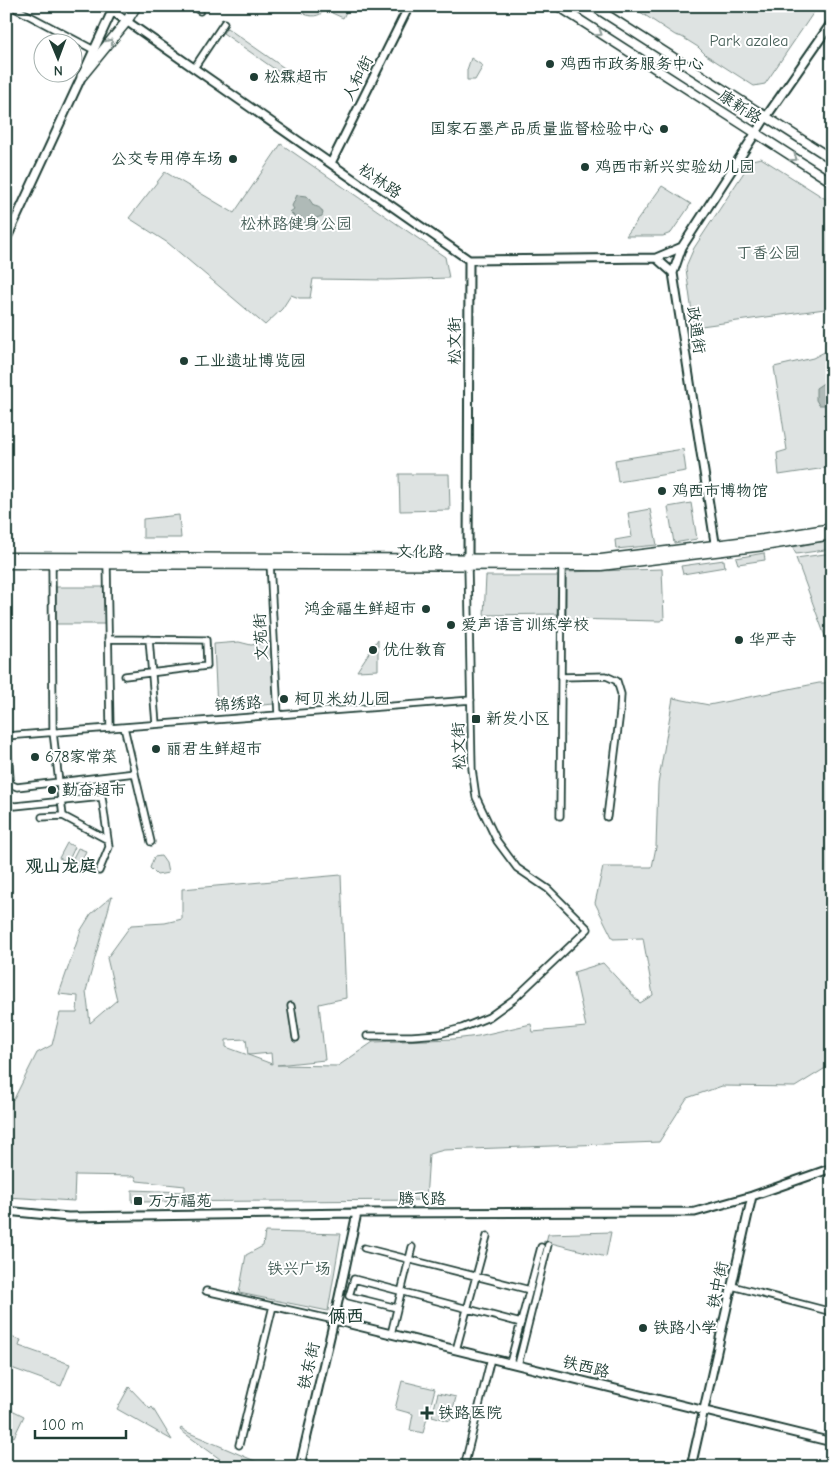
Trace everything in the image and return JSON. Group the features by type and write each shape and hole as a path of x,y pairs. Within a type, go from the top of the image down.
{"main road":[{"path":"82,76 127,21 136,6"},
{"name":"康新路","path":"558,6 832,182"},
{"name":"康新路","path":"593,6 832,160"},
{"name":"文化路","path":"716,548 832,528"},
{"name":"文化路","path":"6,557 562,563 716,548 764,546 832,535"},
{"name":"文化路","path":"6,564 270,561"}],"street":[{"path":"11,6 94,50"},
{"name":"松林路","path":"103,6 114,9 127,21 469,260"},
{"name":"人和街","path":"331,163 410,6"},
{"path":"194,7 200,11"},
{"path":"82,76 114,9"},
{"path":"766,117 832,22"},
{"path":"194,68 224,23"},
{"path":"6,240 79,82"},
{"name":"政通街","path":"716,548 673,273 682,247 766,117"},
{"path":"469,260 656,258 682,247"},
{"path":"656,258 673,273"},
{"name":"松文街","path":"367,1036 439,1034 462,1028 489,1017 514,999 588,929 548,889 517,868 497,841 476,797 472,770 468,562 469,260"},
{"name":"文苑街","path":"270,561 278,715"},
{"path":"560,816 562,563"},
{"path":"52,564 53,732 63,816"},
{"path":"107,564 110,728"},
{"path":"108,639 206,640 207,666 125,676"},
{"path":"149,640 156,724"},
{"path":"561,677 606,676 617,681 621,694 620,712 607,816"},
{"name":"锦绣路","path":"7,736 471,700"},
{"path":"124,727 151,842"},
{"path":"7,736 10,777 7,787 7,804 15,806 102,797 109,847 99,872"},
{"path":"8,783 17,787 135,773"},
{"path":"42,817 63,816 108,840"},
{"path":"291,1006 296,1038"},
{"name":"腾飞路","path":"6,1211 68,1217 357,1213 695,1212 752,1196 832,1168"},
{"name":"铁中街","path":"691,1467 752,1196"},
{"name":"铁东街","path":"300,1466 357,1213"},
{"path":"456,1350 487,1236"},
{"path":"514,1364 548,1245"},
{"path":"391,1334 412,1247"},
{"path":"514,1364 521,1323 541,1247"},
{"path":"364,1248 530,1290"},
{"path":"397,1308 350,1296 354,1280 521,1323"},
{"path":"732,1286 832,1312"},
{"path":"206,1291 334,1320"},
{"path":"239,1445 273,1306"},
{"name":"铁西路","path":"334,1320 704,1411 831,1440"},
{"path":"466,1459 491,1358"}],"green space":[{"path":"303,6 328,6 320,14 311,16 304,14"},
{"path":"336,6 349,6 343,18 332,13"},
{"name":"Park azalea","path":"631,6 818,6 765,84 754,86 706,55 698,47 675,35"},
{"path":"227,28 300,79 296,84 223,33"},
{"path":"471,58 483,66 475,80 467,80 467,70"},
{"name":"松林路健身公园","path":"281,144 445,257 449,278 387,280 313,279 310,298 299,298 291,295 282,309 265,325 168,243 129,218 165,172 234,213"},
{"name":"丁香公园","path":"761,158 832,203 832,308 694,327 686,269 687,264 694,248 752,160"},
{"path":"662,186 691,204 671,233 663,236 626,236"},
{"path":"832,348 832,467 779,475 777,453 787,450 774,367 813,358"},
{"path":"683,449 686,471 618,482 615,460"},
{"path":"399,474 449,474 450,510 400,511"},
{"path":"691,503 697,539 674,543 668,507"},
{"path":"650,509 657,545 616,549 615,540 632,537 628,513"},
{"path":"179,515 181,538 143,538 143,519"},
{"path":"832,540 832,549 796,554 792,547"},
{"path":"764,553 765,560 738,564 736,558"},
{"path":"832,553 832,655 796,558"},
{"path":"724,560 725,567 683,574 681,566"},
{"path":"662,569 664,619 660,621 566,619 566,572"},
{"path":"486,576 558,576 557,614 484,615"},
{"path":"56,587 105,587 105,624 56,624"},
{"path":"378,639 378,670 357,671"},
{"path":"239,642 251,645 270,642 274,704 217,709 214,644"},
{"path":"832,676 832,1064 795,1087 722,1086 687,1098 659,1142 444,1150 429,1154 426,1200 132,1202 132,1190 185,1192 185,1186 137,1181 135,1176 75,1175 74,1201 6,1197 8,1174 6,1174 6,1100 14,1099 37,1053 52,1045 60,1013 77,1013 78,996 59,994 81,930 91,914 112,896 86,991 90,1023 117,1000 107,958 131,925 165,923 182,919 182,889 341,875 346,998 319,1004 325,1060 277,1065 338,1066 373,1042 454,1039 478,1036 531,1024 533,1032 586,1027 574,972 603,963 640,1003 653,995 643,938 613,939 595,903 603,867 652,867 656,847 658,784 673,698 709,705 825,683","holes":["246,1039 248,1055 226,1047 226,1040","271,1053 272,1064 248,1055"]},
{"path":"67,843 75,847 68,862 59,858"},
{"path":"78,848 86,851 78,868 70,864"},
{"path":"161,856 166,863 168,873 157,875 150,868 154,857"},
{"name":"铁兴广场","path":"265,1232 341,1234 328,1311 239,1293 246,1255 263,1246"},
{"path":"611,1232 606,1257 547,1242 543,1259 540,1258 544,1241 546,1242 548,1234"},
{"path":"6,1336 21,1340 19,1346 70,1364 61,1386 6,1366"},
{"path":"402,1381 435,1389 423,1433 410,1430 413,1414 395,1409"},
{"path":"129,1387 150,1409 152,1407 172,1440 117,1409"},
{"path":"438,1393 456,1397 450,1421 432,1416"},
{"path":"6,1407 24,1416 14,1437 6,1433"},
{"path":"181,1428 269,1467 231,1467 180,1430"}],"shaded area":[{"path":"297,195 307,196 314,206 320,208 323,213 322,216 314,219 310,225 305,225 302,218 295,217 290,212 294,209 292,206"},
{"path":"832,381 832,410 829,411 825,405 819,405 816,400 816,388 825,382"}],"place":[{"name":"鸡西市政务服务中心","path":"550,64"},
{"name":"松霖超市","path":"254,77"},
{"name":"国家石墨产品质量监督检验中心","path":"664,129"},
{"name":"公交专用停车场","path":"233,159"},
{"name":"鸡西市新兴实验幼儿园","path":"585,167"},
{"name":"工业遗址博览园","path":"184,361"},
{"name":"鸡西市博物馆","path":"662,491"},
{"name":"鸿金福生鲜超市","path":"426,609"},
{"name":"爱声语言训练学校","path":"451,625"},
{"name":"华严寺","path":"739,640"},
{"name":"优仕教育","path":"373,650"},
{"name":"柯贝米幼儿园","path":"284,699"},
{"name":"新发小区","path":"476,719"},
{"name":"丽君生鲜超市","path":"156,749"},
{"name":"678家常菜","path":"35,757"},
{"name":"勤奋超市","path":"52,790"},
{"name":"万方福苑","path":"138,1201"},
{"name":"铁路小学","path":"643,1328"},
{"name":"铁路医院","path":"427,1413"}],"district":[{"name":"观山龙庭","path":"61,866"},
{"name":"俩西","path":"346,1316"}]}
